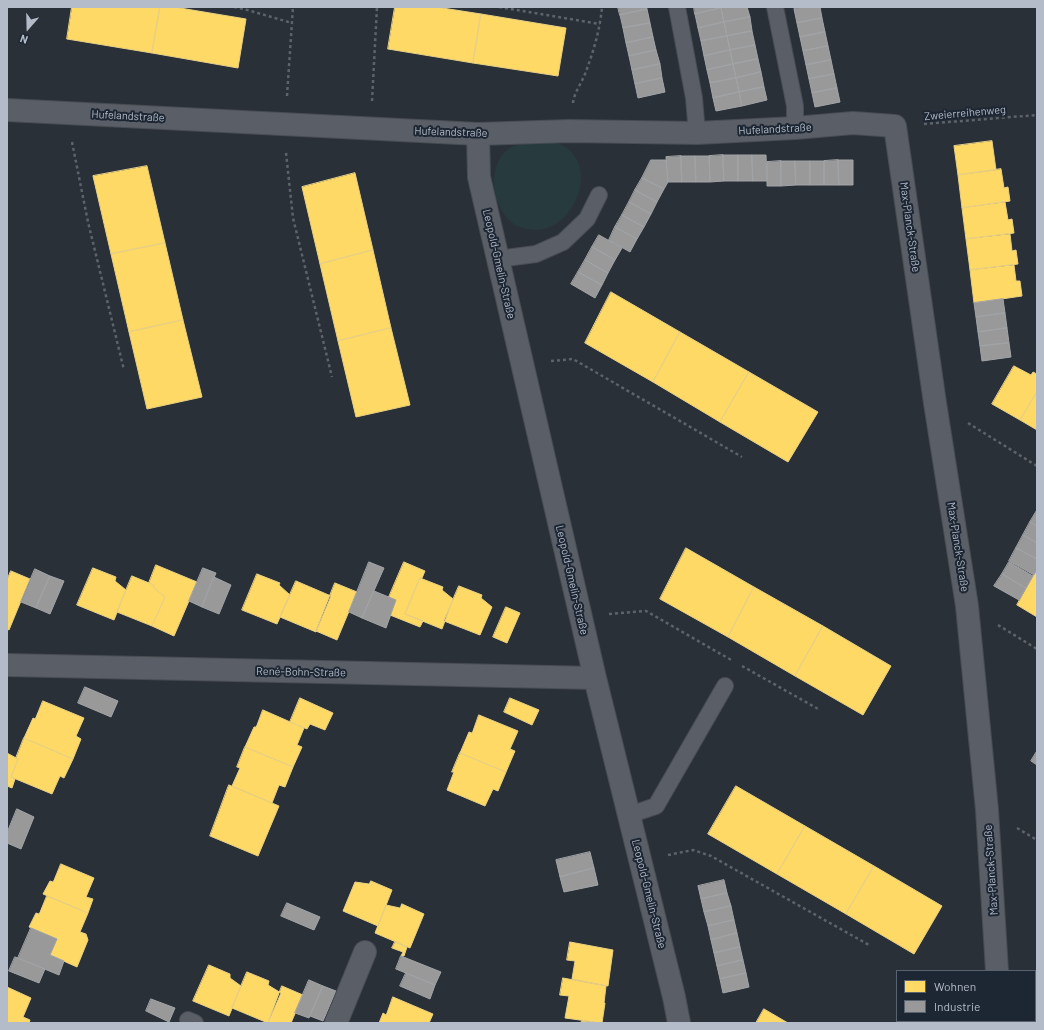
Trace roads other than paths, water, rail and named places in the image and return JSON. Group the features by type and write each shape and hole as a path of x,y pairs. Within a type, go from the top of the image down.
{"street":[{"name":"Hufelandstraße","path":"7,110 478,134 569,131 697,133 795,128 853,123 895,126"},
{"name":"Max-Planck-Straße","path":"895,126 935,403 967,606 987,810 997,970"},
{"name":"Leopold-Gmelin-Straße","path":"478,134 479,177 580,616 674,997 679,1023"},
{"name":"René-Bohn-Straße","path":"7,666 595,678"},
{"path":"336,1023 365,952"}],"lane":[{"path":"677,7 694,98 697,133"},
{"path":"775,7 795,106 795,128"},
{"path":"498,259 536,254 563,242 587,219 598,195"},
{"path":"629,815 656,806 725,686"}]}
